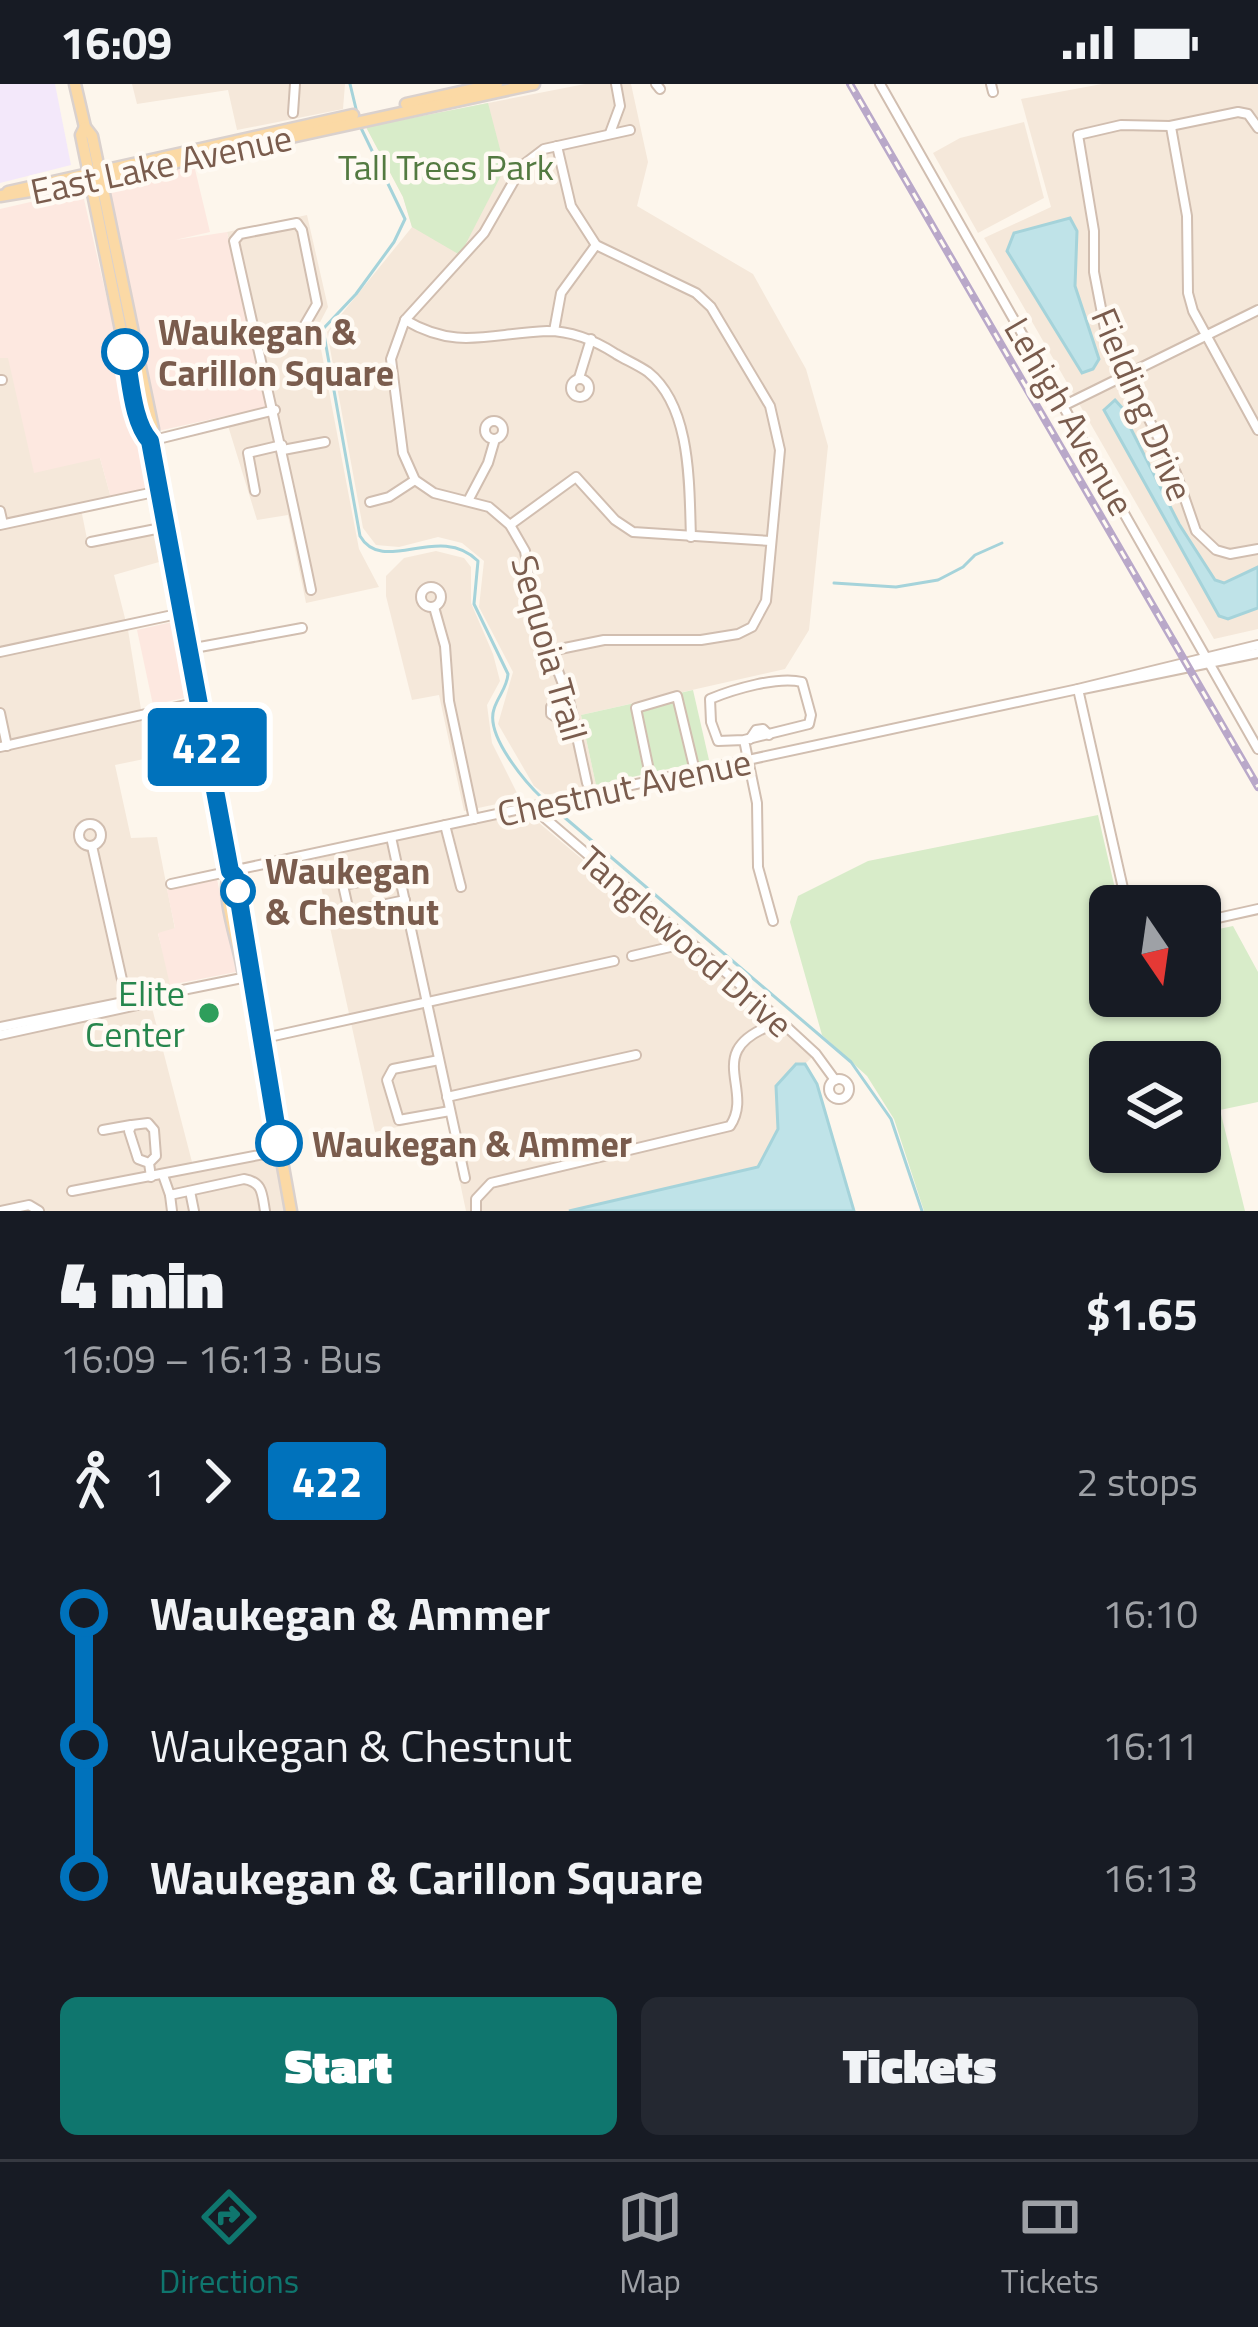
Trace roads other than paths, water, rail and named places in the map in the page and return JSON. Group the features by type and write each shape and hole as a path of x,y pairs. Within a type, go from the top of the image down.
{"main road":[{"path":"75,84 85,127 81,135 89,149 139,418 143,435 150,441 230,871 228,888 243,970 249,976 291,1211"},
{"name":"East Lake Avenue","path":"366,116 496,84"},
{"name":"East Lake Avenue","path":"0,196 534,84"},
{"path":"89,149 120,170 99,204"},
{"path":"89,149 70,180 99,204"}],"street":[{"path":"293,113 295,84"},
{"path":"610,135 620,106 616,84"},
{"name":"Lehigh Avenue","path":"880,84 1258,749"},
{"path":"1258,128 1248,114 1238,112 1171,126 1187,216 1188,293 1205,336 1253,411 1258,430"},
{"name":"Fielding Drive","path":"1171,126 1121,125 1078,134 1094,231 1101,316 1176,473 1196,531 1216,550 1230,554 1258,549"},
{"path":"370,502 389,497 416,480 403,453 392,375 393,346 405,320 484,233 523,165 544,149 630,130"},
{"path":"550,651 604,640 701,640 738,634 761,615 780,450 776,420 725,327 696,293 596,245 571,206 557,146"},
{"path":"257,345 299,335 317,301 297,223 235,238 257,345 282,447 311,590"},
{"path":"554,331 561,293 596,245"},
{"path":"1065,405 1258,310"},
{"path":"405,320 430,334 459,340 554,331 591,339 651,374 672,406 685,455 691,537"},
{"path":"579,378 591,339"},
{"path":"150,441 274,410"},
{"path":"469,499 495,439"},
{"path":"255,491 248,453 325,442"},
{"path":"510,526 576,477 633,532 771,541"},
{"name":"Sequoia Trail","path":"416,480 434,493 489,507 510,526 524,551 534,608 569,700 587,782"},
{"path":"0,512 2,524 159,491"},
{"path":"91,542 166,527"},
{"path":"1143,544 1146,560 1191,644 1189,660"},
{"path":"434,607 474,819"},
{"path":"0,652 182,613"},
{"path":"189,649 302,628"},
{"name":"Chestnut Avenue","path":"171,884 1258,649"},
{"name":"Chestnut Avenue","path":"1078,689 1189,660 1206,661"},
{"path":"799,679 811,720 805,728 747,740 718,741 708,704 714,697 799,679"},
{"path":"1078,689 1122,885"},
{"path":"652,781 636,708 677,696 695,771"},
{"path":"569,700 551,707 551,714 559,719 573,716"},
{"path":"0,713 3,747 199,702"},
{"path":"747,740 757,803 758,867 773,921"},
{"name":"Tanglewood Drive","path":"536,806 816,1054 835,1080"},
{"path":"445,825 461,887"},
{"path":"391,836 465,1178"},
{"path":"92,846 127,1003"},
{"path":"399,874 343,885 349,912 405,900"},
{"path":"1221,917 1258,909"},
{"path":"632,956 689,943"},
{"path":"260,1039 614,961"},
{"path":"0,1031 174,997 249,976"},
{"path":"476,1211 476,1198 491,1183 730,1126 736,1118 731,1064 746,1038 780,1022"},
{"path":"447,1097 636,1055"},
{"path":"439,1060 394,1069 386,1080 399,1120 450,1111"},
{"path":"104,1130 148,1124 154,1130 156,1156 149,1163"},
{"path":"132,1125 138,1160 149,1163"},
{"path":"72,1191 280,1150"},
{"path":"149,1163 151,1177"},
{"path":"164,1175 172,1211"},
{"path":"170,1195 253,1180 261,1188 266,1211"},
{"path":"190,1191 194,1211"},
{"path":"2,1211 29,1205 38,1209"}],"water":[{"path":"1070,218 1077,231 1075,286 1099,359 1093,369 1082,373 1007,251 1014,233"},
{"path":"1115,400 1125,411 1179,524 1215,580 1224,583 1258,567 1258,608 1228,619 1219,616 1104,410"},
{"path":"796,1064 805,1064 817,1084 854,1211 569,1211 758,1167 778,1129 776,1086"}],"waterway":[{"path":"350,84 357,113"},
{"path":"361,128 405,219 356,294 323,329 360,536 370,547 383,551 446,546 478,561 474,604 508,674 494,709 495,732 517,770 543,799"},
{"path":"834,583 896,587 938,580 1002,543"},
{"path":"550,805 851,1062 891,1119 922,1211"}],"railway":[{"path":"850,84 1258,787"}],"place":[{"name":"Waukegan & Carillon Square","path":"125,352"},
{"name":"Waukegan & Chestnut","path":"238,891"},
{"name":"Elite Center","path":"209,1013"},
{"name":"Waukegan & Ammer","path":"279,1143"}],"park label":[{"name":"Tall Trees Park","path":"446,166"}]}
